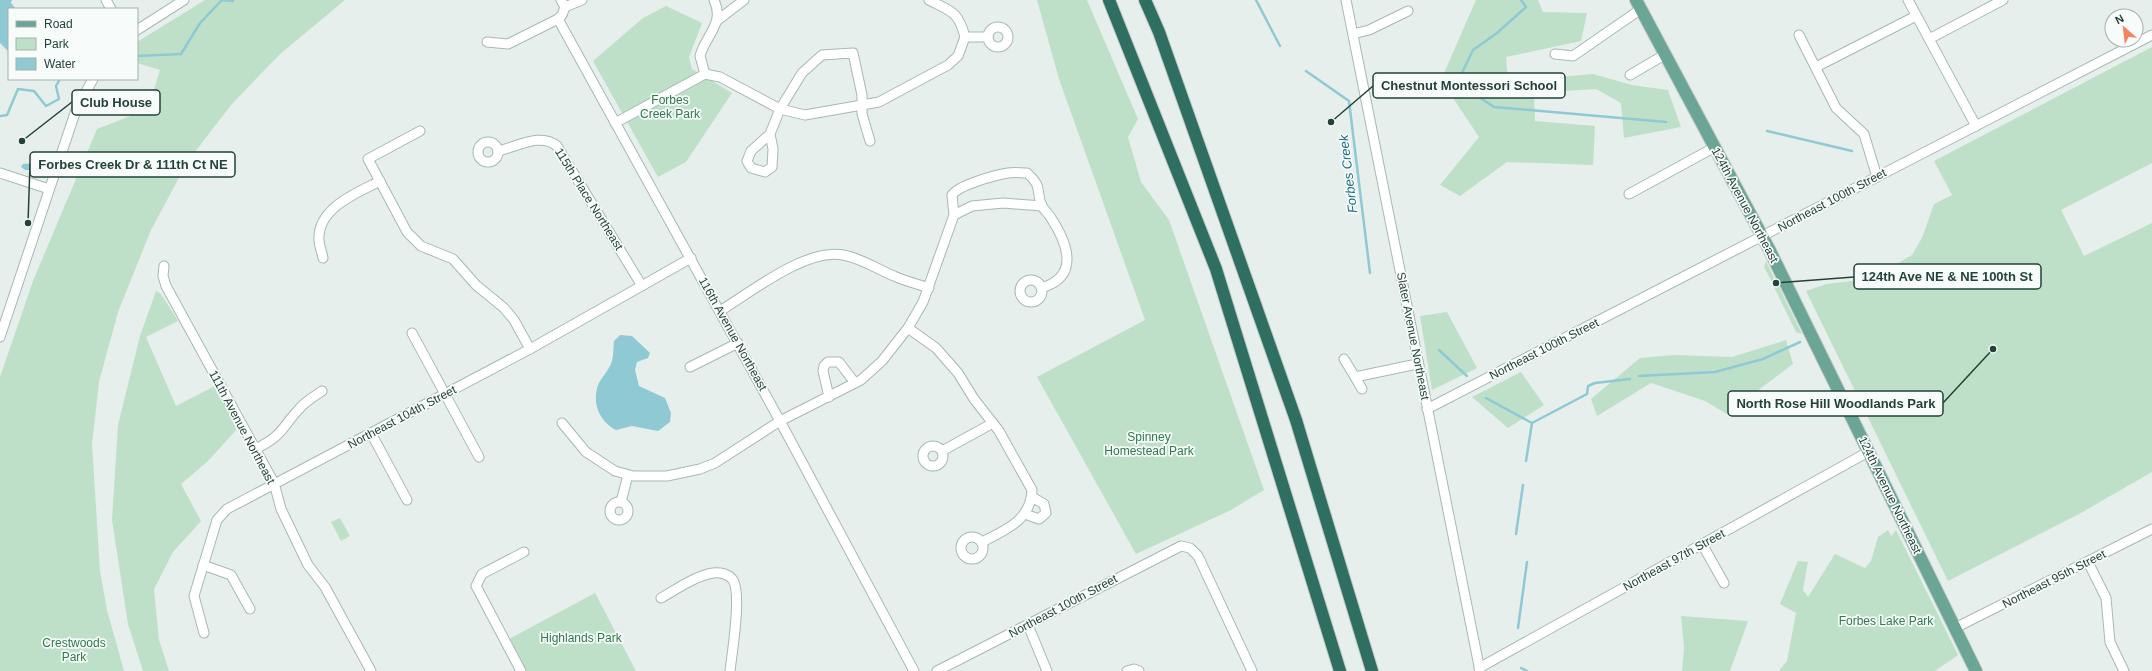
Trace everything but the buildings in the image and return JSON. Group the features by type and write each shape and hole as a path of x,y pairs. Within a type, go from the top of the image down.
{"highway":[{"path":"1109,0 1216,269 1340,671"},
{"path":"1145,0 1159,32 1296,420 1372,671"}],"main road":[{"name":"124th Avenue Northeast","path":"1639,4 1763,236 1976,671"}],"street":[{"path":"138,29 184,0"},
{"path":"487,42 508,44 558,19 562,15 563,3 582,0"},
{"path":"714,0 718,8 718,20"},
{"path":"706,74 700,56 718,20 744,0"},
{"path":"615,123 706,74 720,77 780,109 805,115 879,102 889,98 948,65 958,56 965,37 961,21 955,14 929,0"},
{"name":"Slater Avenue Northeast","path":"1346,0 1479,669"},
{"path":"1908,0 1976,126"},
{"path":"1929,39 1986,4 2003,0"},
{"path":"1555,54 1573,56 1639,4"},
{"path":"1353,34 1369,30 1408,11"},
{"path":"1816,67 1916,16"},
{"name":"116th Avenue Northeast","path":"558,19 692,258 914,671"},
{"path":"1798,35 1836,108 1864,134 1876,177"},
{"name":"Northeast 100th Street","path":"1427,410 2152,35"},
{"path":"965,37 988,37"},
{"path":"770,134 780,109 802,73 822,55 853,53 862,95 861,106 870,141"},
{"path":"1630,75 1666,54"},
{"path":"0,338 76,110 92,80"},
{"path":"420,131 368,159 407,232 421,246 453,259 476,285 504,308 514,320 530,349"},
{"name":"115th Place Northeast","path":"498,151 542,139 551,141 557,146 642,286"},
{"path":"1629,194 1715,147"},
{"path":"0,173 49,189"},
{"path":"562,423 586,452 615,471 628,475 648,477 666,476 700,469 715,463 780,421 829,397 873,371 908,328 923,302 954,215 952,195 958,189 1009,173 1027,173 1034,179 1040,190 1042,206 1057,229 1069,259 1062,278 1051,285 1041,288"},
{"path":"323,258 319,239 322,224 330,211 342,201 380,180"},
{"path":"954,215 972,206 1016,204 1042,206"},
{"path":"720,311 798,263 820,255 844,255 894,276 929,288"},
{"name":"Northeast 104th Street","path":"204,633 194,596 217,520 221,515 274,483 530,349 692,258"},
{"name":"111th Avenue Northeast","path":"164,266 163,276 166,286 274,483 281,509 308,565 325,587 371,671"},
{"path":"908,328 947,358 993,423 1032,490 1028,506 1014,526 982,542"},
{"path":"412,333 478,458"},
{"path":"690,367 738,343"},
{"path":"1344,359 1362,389"},
{"path":"829,397 823,371 824,366 828,362 839,362 855,383"},
{"path":"1355,378 1418,364"},
{"path":"255,449 272,441 282,432 301,406 322,391"},
{"path":"942,452 993,423"},
{"path":"371,433 407,500"},
{"name":"Northeast 97th Street","path":"1479,669 1868,452"},
{"path":"621,502 628,475"},
{"path":"1044,504 1046,513 1039,519 1028,506 1044,504"},
{"name":"Northeast 95th Street","path":"1955,628 2152,529"},
{"path":"1702,544 1724,583"},
{"name":"Northeast 100th Street","path":"936,671 1028,625 1174,548 1181,546 1190,548 1198,556 1252,671"},
{"path":"521,671 477,590 477,581 482,574 524,552"},
{"path":"2088,562 2106,598 2110,642 2124,671"},
{"path":"203,565 232,575 250,609"},
{"path":"661,598 694,580 714,573 727,575 732,579 736,588 730,671"},
{"path":"1028,625 1047,671"},
{"path":"1127,671 1134,669 1139,671"}],"green space":[{"name":"Crestwoods Park","path":"205,0 345,0 279,55 231,105 188,161 151,230 118,312 99,382 92,444 100,571 107,610 124,671 0,671 0,377 33,281 97,129 148,109 160,70 138,63 138,41"},
{"name":"Spinney Homestead Park","path":"1037,0 1087,0 1138,119 1128,137 1141,182 1169,220 1264,490 1231,510 1136,554 1037,377 1145,320 1059,79"},
{"path":"1476,0 1538,0 1543,12 1587,13 1581,41 1506,57 1508,81 1593,74 1632,85 1668,90 1681,127 1624,138 1621,103 1596,89 1534,93 1535,121 1595,126 1593,165 1507,162 1460,196 1440,185 1479,137 1441,80"},
{"name":"Forbes Creek Park","path":"666,6 702,23 689,57 692,69 732,93 686,162 658,177 593,61 643,18"},
{"path":"2152,47 2152,163 2061,210 2084,256 2152,223 2152,472 2079,514 1948,581 1806,291 1826,284 1851,281 1865,282 1912,255 1922,238 1934,204 1952,195 1934,161"},
{"path":"1766,261 1775,280 1772,282 1764,267"},
{"path":"1777,283 1802,334 1796,332 1773,285"},
{"path":"156,291 161,294 178,321 146,337 176,406 215,386 237,429 208,461 181,484 201,521 173,552 154,589 159,640 169,671 143,671 128,624 112,520 118,425 140,336"},
{"path":"1447,312 1477,368 1432,390 1420,316"},
{"path":"1786,340 1793,364 1727,414 1705,401 1651,383 1597,416 1591,399 1640,358 1675,355 1732,357"},
{"path":"1521,372 1544,405 1508,428 1472,397"},
{"path":"340,518 350,536 341,541 331,522"},
{"name":"Forbes Lake Park","path":"1888,530 1891,536 1896,530 1958,655 1935,671 1779,671 1787,661 1796,613 1780,604 1798,561 1808,562 1803,590 1808,597 1835,554 1865,568 1871,561 1878,537"},
{"name":"Highlands Park","path":"595,593 636,671 526,671 509,639"},
{"path":"1681,616 1748,621 1730,671 1682,671 1684,648"}],"water":[{"path":"0,0 12,0 11,3 15,8 8,8 8,51 0,43"},
{"path":"34,163 38,166 36,170 25,170 21,167 23,164"},
{"path":"620,335 632,336 650,353 648,358 637,362 635,370 639,386 665,398 671,413 670,422 658,431 632,426 616,430 605,422 598,411 596,392 598,385 609,368 613,357 614,341"}],"waterway":[{"name":"Forbes Creek","path":"138,56 181,54 200,23 222,0 233,1"},
{"name":"Forbes Creek","path":"1256,0 1280,46"},
{"path":"1521,0 1526,7 1497,33 1473,50 1462,73 1479,97 1494,107 1666,122"},
{"name":"Forbes Creek","path":"1306,71 1349,101 1370,273"},
{"name":"Forbes Creek","path":"0,116 7,115 18,89 34,91 46,106 59,99 56,86 59,80"},
{"path":"1767,131 1852,151"},
{"path":"1639,376 1715,372 1763,359 1800,342"},
{"name":"Forbes Creek","path":"1439,350 1467,376"},
{"path":"1532,423 1587,394 1588,386 1595,383 1630,379"},
{"name":"Forbes Creek","path":"1486,398 1532,423 1526,461"},
{"name":"Forbes Creek","path":"1516,534 1523,485"},
{"name":"Forbes Creek","path":"1518,628 1527,562"},
{"name":"Forbes Creek","path":"1521,668 1527,671"}],"place":[{"name":"Chestnut Montessori School","path":"1331,122"},
{"name":"Club House","path":"22,141"},
{"name":"Forbes Creek Dr & 111th Ct NE","path":"28,223"},
{"name":"124th Ave NE & NE 100th St","path":"1776,283"},
{"name":"North Rose Hill Woodlands Park","path":"1993,349"}]}
